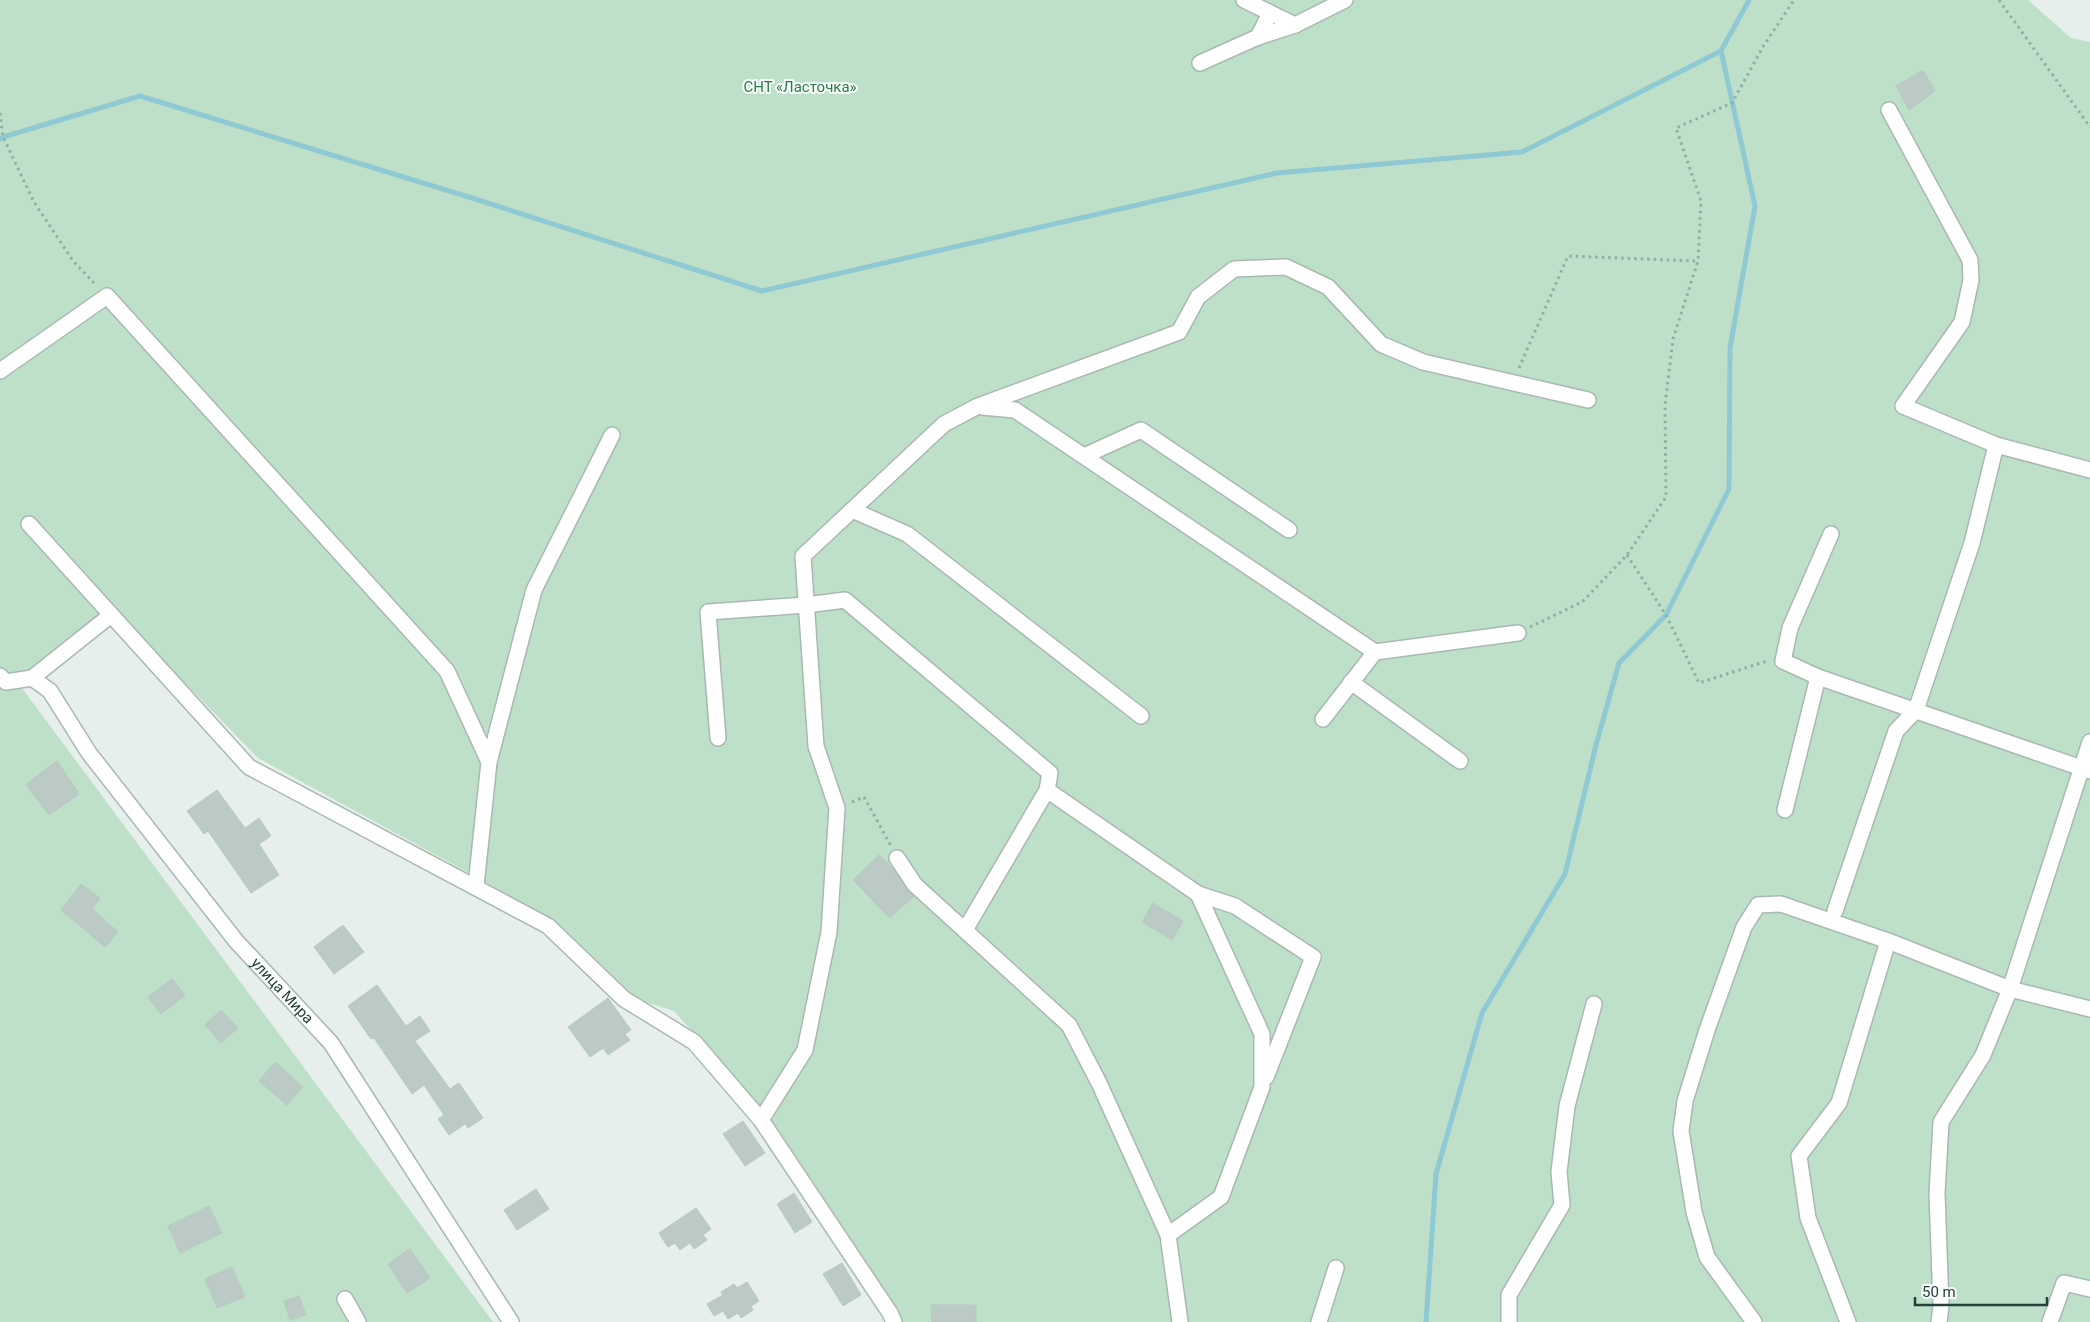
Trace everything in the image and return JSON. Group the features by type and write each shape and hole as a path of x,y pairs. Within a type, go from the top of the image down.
{"street":[{"path":"1244,0 1295,25"},
{"path":"1200,64 1258,38 1295,25 1345,0"},
{"path":"1258,38 1270,13"},
{"path":"1889,110 1970,260 1971,280 1962,322 1903,406 1996,445 2090,470"},
{"path":"761,1120 805,1050 829,932 837,808 816,746 802,556 944,424 978,406 1179,332 1198,297 1234,269 1286,266 1328,287 1381,344 1423,362 1588,400"},
{"path":"0,371 107,296 447,671 489,762"},
{"path":"978,406 1015,410 1375,652 1518,632"},
{"path":"1084,456 1141,430 1289,530"},
{"path":"476,886 489,762 534,590 612,435"},
{"path":"1835,911 1896,731 1916,710 1972,543 1996,445"},
{"path":"852,510 907,534 1141,716"},
{"path":"30,524 249,767 476,886 548,926 624,999 694,1042 761,1120 890,1312 894,1322"},
{"path":"1831,534 1790,628 1783,661 1818,677 2086,769"},
{"path":"718,738 708,612 806,605 845,600 1050,773 1047,790 965,930"},
{"path":"3,679 32,678 111,615"},
{"path":"1323,719 1375,652"},
{"path":"1785,810 1818,677"},
{"name":"улица Мира","path":"32,678 50,691 89,752 236,941 331,1043 511,1322"},
{"path":"1352,682 1460,761"},
{"path":"1939,1322 1941,1306 1938,1193 1941,1122 1984,1055 2010,989 2086,769 2090,742"},
{"path":"1047,790 1198,894 1235,906 1313,957 1221,1197 1168,1235"},
{"path":"898,858 915,885 1069,1025 1099,1083 1168,1235 1180,1322"},
{"path":"1198,894 1262,1034 1262,1087"},
{"path":"1754,1322 1707,1257 1694,1212 1681,1131 1685,1101 1730,965 1744,927 1758,905 1781,904 1888,941 2010,989 2090,1008"},
{"path":"1848,1322 1808,1218 1799,1156 1839,1103 1888,941"},
{"path":"1509,1322 1508,1295 1562,1205 1559,1172 1568,1106 1594,1004"},
{"path":"1319,1322 1336,1268"},
{"path":"2050,1322 2064,1283 2090,1289"},
{"path":"345,1299 358,1322"}],"path":[{"path":"1518,632 1582,602 1627,555 1666,497 1665,405 1673,339 1698,261 1701,201 1676,128 1732,103 1764,45 1794,0"},
{"path":"1999,0 2090,127"},
{"path":"0,113 3,137 34,202 73,261 107,296"},
{"path":"1512,382 1568,256 1698,261"},
{"path":"1627,555 1666,615 1699,683 1763,662 1783,661"},
{"path":"837,808 864,797 898,858"}],"green space":[{"name":"СНТ «Ласточка»","path":"0,0 2028,0 2071,38 2090,42 2090,1322 902,1322 896,1307 770,1118 674,1011 630,997 549,920 491,885 258,758 111,607 19,684 493,1322 0,1322"}],"building":[{"path":"1923,70 1935,91 1909,110 1896,86"},
{"path":"57,761 79,794 49,815 26,784"},
{"path":"217,790 245,828 259,818 271,836 259,844 279,875 251,893 208,831 204,834 187,811"},
{"path":"879,855 895,871 914,896 890,918 853,880"},
{"path":"81,884 100,898 92,909 118,932 105,947 61,910"},
{"path":"1153,903 1183,921 1172,940 1142,922"},
{"path":"343,925 364,952 334,974 314,947"},
{"path":"172,979 185,995 161,1014 148,997"},
{"path":"377,985 406,1026 420,1016 430,1031 415,1041 450,1089 459,1083 483,1118 468,1128 465,1124 449,1135 438,1119 444,1115 424,1085 412,1094 374,1038 371,1039 348,1006"},
{"path":"608,998 631,1030 625,1034 630,1040 608,1055 603,1048 590,1057 568,1027"},
{"path":"221,1010 238,1028 221,1043 205,1025"},
{"path":"275,1062 303,1087 287,1105 259,1081"},
{"path":"743,1121 765,1153 745,1166 723,1134"},
{"path":"536,1189 549,1209 517,1230 504,1210"},
{"path":"794,1193 812,1222 795,1233 777,1204"},
{"path":"209,1206 222,1233 180,1253 168,1226"},
{"path":"696,1208 711,1229 703,1235 707,1240 694,1249 690,1243 680,1250 675,1243 668,1247 659,1233"},
{"path":"410,1249 430,1278 407,1293 388,1264"},
{"path":"842,1263 861,1295 843,1306 823,1274"},
{"path":"232,1267 245,1297 217,1308 205,1279"},
{"path":"747,1282 759,1301 751,1306 753,1310 741,1318 738,1313 728,1319 723,1311 714,1316 707,1304 723,1295 721,1292 734,1284 737,1288"},
{"path":"299,1296 306,1315 290,1320 284,1301"},
{"path":"931,1305 976,1305 976,1322 932,1322"}],"waterway":[{"path":"0,139 140,96 472,198 762,291 1277,173 1522,152 1721,51 1749,0"},
{"path":"1426,1322 1436,1174 1482,1013 1565,874 1596,745 1619,663 1666,615 1729,489 1730,348 1755,206 1721,51"}]}
